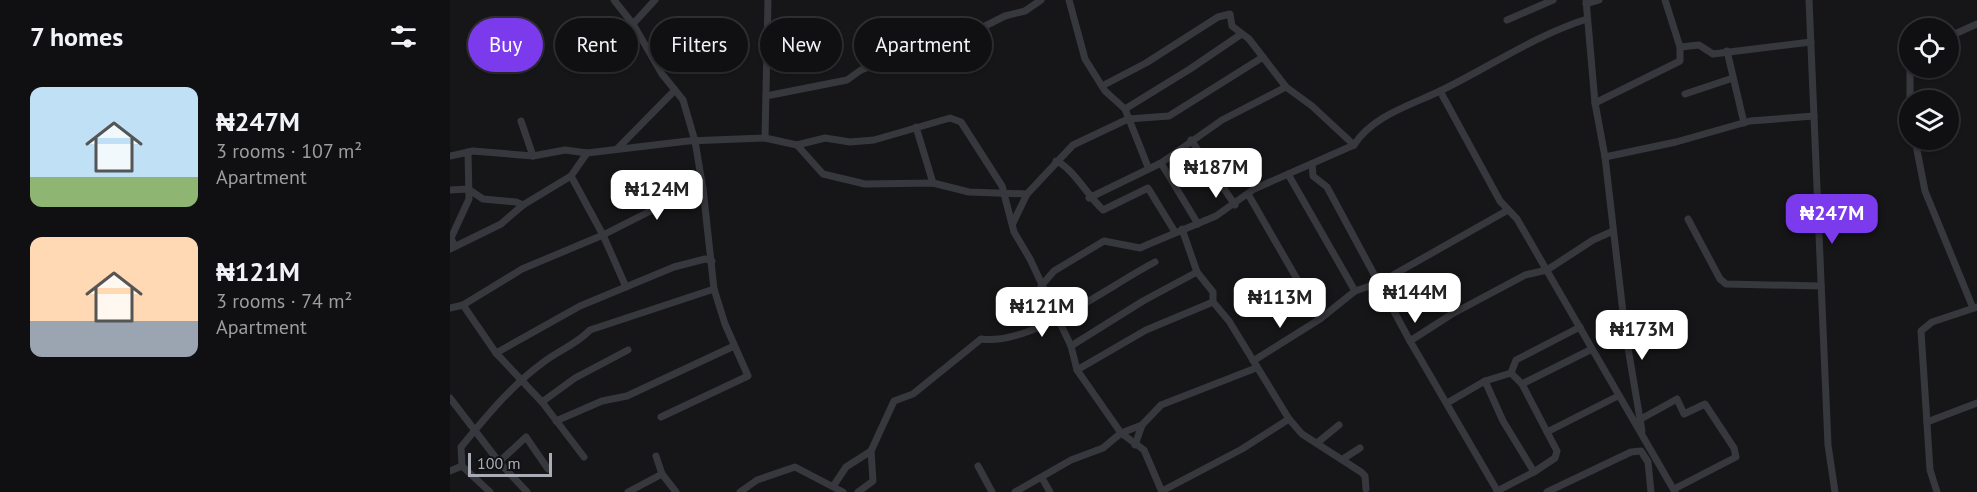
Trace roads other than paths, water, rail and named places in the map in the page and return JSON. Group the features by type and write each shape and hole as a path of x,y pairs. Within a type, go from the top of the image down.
{"street":[{"path":"614,0 628,18"},
{"path":"638,19 655,0"},
{"path":"765,138 768,0"},
{"path":"766,96 847,80 861,70 918,49 927,51 947,45 1005,16 1025,11 1041,0"},
{"path":"1069,0 1085,59 1102,86 1125,109 1148,167"},
{"path":"1508,20 1552,0"},
{"path":"1599,0 1586,2 1595,103 1605,157 1613,231 1643,439"},
{"path":"1595,103 1673,67 1680,61 1680,47 1665,0"},
{"path":"1809,0 1827,445 1835,492"},
{"path":"1102,86 1146,63 1218,17 1230,14 1232,26 1240,35 1249,39 1286,87 1312,106 1354,145"},
{"path":"1041,286 1054,271 1104,241 1140,248 1198,224 1235,205 1248,194 1354,145 1359,137 1402,106 1440,91 1550,32 1587,19"},
{"path":"1959,32 1977,24"},
{"path":"638,32 683,100 695,141 703,189 714,289 734,346 748,376 661,417"},
{"path":"1125,109 1240,35"},
{"path":"1680,47 1699,45 1709,53 1811,42"},
{"path":"1727,51 1744,123"},
{"path":"1013,223 1027,194 1073,145 1128,119 1169,116 1263,57"},
{"path":"1685,94 1733,78"},
{"path":"1089,198 1148,167 1161,163 1191,140 1256,101 1286,87"},
{"path":"618,148 675,90"},
{"path":"1440,91 1500,201 1517,219 1674,491 1736,457 1734,448 1705,404 1684,414 1677,399 1639,420"},
{"path":"1605,157 1676,142 1744,123 1814,116"},
{"path":"450,156 468,152 499,152 533,156 565,150 587,153 695,141 765,138 797,145 825,138 850,142 874,140 950,118 961,122 1002,186 1014,232 1030,259 1071,346 1077,370 1121,433 1144,450 1162,491 1242,449 1289,419"},
{"path":"521,121 533,156"},
{"path":"916,127 933,183"},
{"path":"1191,140 1235,205"},
{"path":"797,145 823,174 865,184 933,183 969,192 1027,194"},
{"path":"1917,150 1925,191 1975,308 1932,322 1921,331 1930,470 1937,492"},
{"path":"468,152 469,199 462,219 451,238 452,247 501,224 523,205 571,176 587,153"},
{"path":"1056,161 1066,165 1089,198 1103,210 1148,188 1178,231 1197,272 1213,292 1214,302 1229,321 1289,419 1302,434 1343,459 1365,476 1368,491"},
{"path":"1161,163 1198,224"},
{"path":"1312,164 1313,176 1327,187 1410,341 1498,492 1534,472 1557,455 1522,384 1511,373"},
{"path":"1288,174 1355,291"},
{"path":"571,176 603,235 626,287"},
{"path":"450,190 468,189 483,199 523,205"},
{"path":"450,308 463,305 522,269 603,235 676,198 703,189"},
{"path":"1248,194 1320,319"},
{"path":"1135,445 1142,425 1161,405 1254,364 1320,319 1355,291 1379,283 1508,210"},
{"path":"1688,219 1720,279 1726,284 1821,286"},
{"path":"1410,341 1452,314 1525,275 1547,270 1593,240 1613,231"},
{"path":"496,354 549,321 626,287 674,267 705,259 712,261"},
{"path":"858,492 873,481 871,451 894,401 912,394 981,339 995,341 1057,320 1155,262"},
{"path":"1071,346 1197,272"},
{"path":"490,492 462,466 461,447 521,380 543,362 581,340 590,330 714,289"},
{"path":"1077,370 1146,330 1214,302"},
{"path":"463,305 496,354 542,402 584,457"},
{"path":"1511,373 1516,360 1580,327"},
{"path":"556,421 602,401 627,396 734,346"},
{"path":"1522,384 1592,349"},
{"path":"542,402 575,378 628,350"},
{"path":"1447,403 1485,381 1511,373"},
{"path":"1485,381 1508,430 1534,472"},
{"path":"1547,432 1618,396"},
{"path":"450,398 499,462 527,492"},
{"path":"1927,422 1977,403"},
{"path":"1015,492 1071,460 1103,448 1121,433 1142,425"},
{"path":"1317,443 1339,425"},
{"path":"499,462 526,437 548,469"},
{"path":"1343,459 1360,448"},
{"path":"834,485 846,467 871,451"},
{"path":"1547,492 1631,452 1641,451 1648,462 1651,492"},
{"path":"656,456 662,474 676,492"},
{"path":"450,471 462,466"},
{"path":"978,466 992,492"},
{"path":"740,492 757,480 795,467 834,485 843,492"},
{"path":"628,492 662,474"},
{"path":"1042,478 1050,492"}]}
